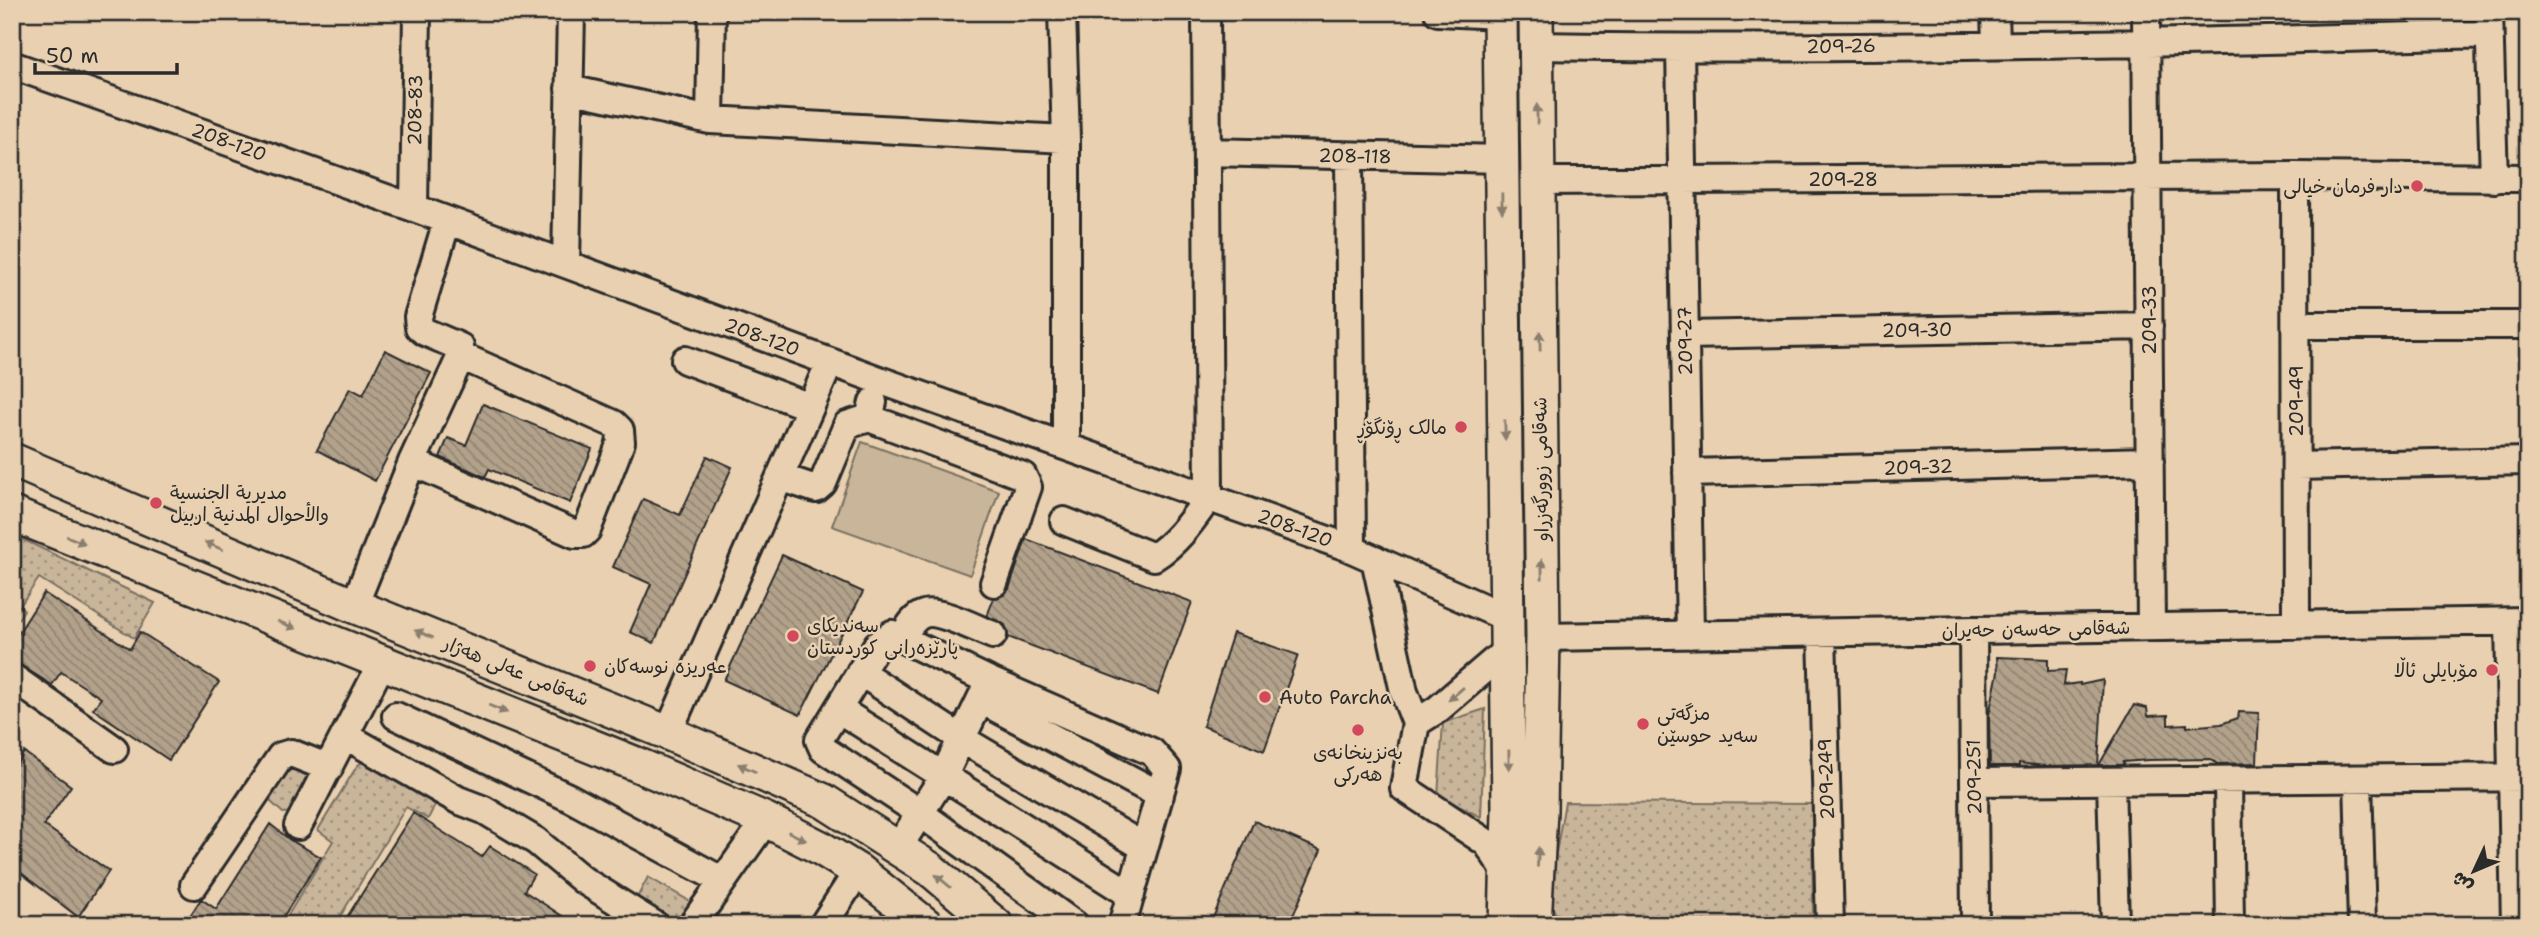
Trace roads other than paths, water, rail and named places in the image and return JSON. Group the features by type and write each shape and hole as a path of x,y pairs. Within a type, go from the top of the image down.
{"main road":[{"name":"شەقامی زوورگەزراو","path":"1536,12 1543,637 1538,919"},
{"name":"شەقامی زوورگەزراو","path":"1500,13 1507,634 1506,925"},
{"name":"شەقامی عەلی هەژار","path":"12,460 354,606 668,733 824,801 930,869 996,925"},
{"path":"12,514 636,764 766,820 819,846 858,871 926,925"}],"street":[{"name":"208-83","path":"414,208 416,12"},
{"path":"566,264 571,12"},
{"path":"710,120 712,12"},
{"path":"1062,12 1066,139 1066,445"},
{"path":"1064,521 1154,557 1167,549 1186,529 1209,497 1206,12"},
{"path":"1438,12 1500,13"},
{"path":"1995,12 1996,44"},
{"name":"209-33","path":"2146,12 2151,627"},
{"path":"2488,23 2494,179"},
{"name":"209-26","path":"1536,46 1680,48 2146,44 2488,23"},
{"name":"209-27","path":"1680,48 1690,635"},
{"name":"208-120","path":"12,65 414,208 879,380 1363,554 1507,634"},
{"path":"569,89 710,120 1066,139"},
{"name":"208-118","path":"1207,152 1502,159"},
{"path":"1349,156 1363,554 1404,692 1416,723 1404,788 1487,843 1508,875"},
{"name":"209-28","path":"1538,181 2295,176 2528,178"},
{"name":"209-49","path":"2295,176 2296,625"},
{"path":"354,606 412,462 461,356 460,348 419,327 418,317 447,221"},
{"path":"2296,325 2528,325"},
{"name":"209-30","path":"1685,335 2149,326"},
{"path":"412,462 575,534 583,534 587,530 621,442 620,430 614,424 461,356"},
{"path":"685,359 810,407"},
{"path":"668,733 830,362"},
{"path":"869,418 879,380"},
{"path":"780,477 816,489 823,483 847,425 869,418 1023,476 1028,487 994,583"},
{"name":"209-32","path":"1687,473 2150,461"},
{"path":"2296,466 2528,461"},
{"path":"902,638 916,619 935,612 993,635"},
{"path":"2519,622 2519,916"},
{"name":"شەقامی حەسەن حەیران","path":"1543,637 2519,622"},
{"name":"209-251","path":"1973,630 1975,925"},
{"name":"209-249","path":"1822,633 1830,925"},
{"path":"1075,925 920,813 823,750 819,740 883,639 892,634 902,638 985,691 1160,795 1122,925"},
{"path":"1416,723 1438,709 1507,634"},
{"path":"298,826 382,663"},
{"path":"860,672 962,738 1144,848"},
{"path":"12,677 114,749"},
{"path":"898,848 943,777 985,691"},
{"path":"838,709 1131,895"},
{"path":"396,716 570,799 723,881"},
{"path":"346,736 536,841 583,880 616,915 655,925"},
{"path":"194,885 281,756 291,753 329,768"},
{"path":"1974,782 2520,777"},
{"path":"2358,779 2362,925"},
{"path":"2228,780 2230,925"},
{"path":"2111,781 2115,925"},
{"path":"692,925 766,820"},
{"path":"823,925 858,871"}],"place":[{"name":"دار فرمان خیالی","path":"2417,186"},
{"name":"مالک ڕۆنگۆڕ","path":"1461,427"},
{"name":"مديرية الجنسية والأحوال المدنية اربيل","path":"156,503"},
{"name":"سەندیکای پارێزەرانی کوردستان","path":"793,636"},
{"name":"عەریزە نوسەکان","path":"590,666"},
{"name":"مۆبایلی ئاڵا","path":"2492,670"},
{"name":"Auto Parcha","path":"1265,697"},
{"name":"مزگەتی سەید حوسێن","path":"1643,724"},
{"name":"بەنزینخانەی هەرکی","path":"1358,730"}]}
